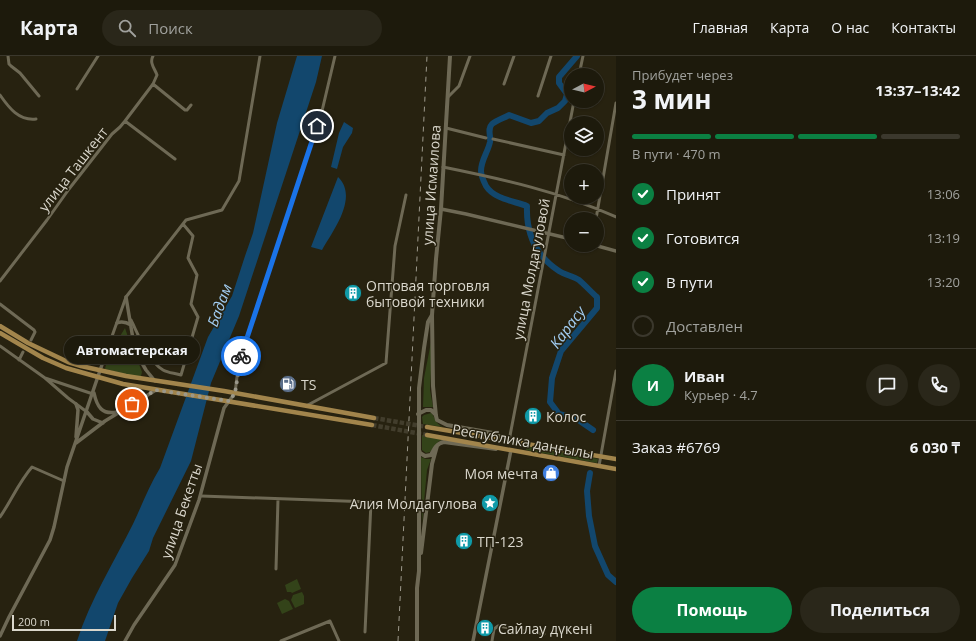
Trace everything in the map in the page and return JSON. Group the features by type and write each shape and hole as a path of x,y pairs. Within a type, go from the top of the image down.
{"main road":[{"name":"улица Исмаилова","path":"436,416 433,386 432,315 441,209 450,56"},
{"name":"улица Исмаилова","path":"419,571 419,388 428,322 432,315"},
{"path":"0,326 28,343 68,362 142,379 233,392 374,418"},
{"path":"0,333 43,358 66,368 123,384 372,425"},
{"path":"418,414 426,410 431,410 436,416 437,420 447,425 493,433 509,440"},
{"name":"Республика даңғылы","path":"427,427 616,459"},
{"name":"Республика даңғылы","path":"426,435 616,469"},
{"path":"418,447 420,453 425,456 431,455 440,443 449,442 489,449 508,450"},
{"path":"417,641 417,588 432,464 437,446"}],"street":[{"path":"8,56 9,64 20,73 39,96"},
{"path":"77,89 98,56"},
{"path":"125,121 153,84 157,75 152,64 153,56"},
{"path":"0,636 50,540 67,467 126,297 182,224 186,220 222,210 239,181 260,56"},
{"path":"233,392 239,361 322,111 335,56"},
{"path":"448,97 458,86 470,56"},
{"path":"504,84 514,56"},
{"path":"538,96 552,56"},
{"path":"580,68 583,56"},
{"path":"153,84 185,110 187,110 191,105"},
{"path":"0,95 12,111 24,118 31,120 36,119"},
{"path":"597,212 616,103"},
{"name":"улица Ташкент","path":"0,281 2,276 47,220 68,189 112,134 125,121 174,159"},
{"path":"446,128 486,138"},
{"path":"611,133 616,134"},
{"path":"493,139 564,156"},
{"name":"улица Молдагуловой","path":"509,440 564,156"},
{"path":"443,167 557,194 616,217"},
{"path":"306,406 386,363 395,246 406,195"},
{"path":"441,209 564,237"},
{"path":"129,317 145,349 154,361 163,370 181,375 198,317 191,304 197,275 188,258 193,236 182,224"},
{"path":"604,247 616,249"},
{"path":"126,297 135,351 146,370 156,381"},
{"path":"0,304 34,330 35,332 31,340"},
{"path":"117,323 122,321 131,325"},
{"path":"0,346 45,378 94,419 103,423"},
{"path":"106,353 117,348 127,347 135,351"},
{"path":"18,360 23,352"},
{"path":"142,379 146,370"},
{"path":"599,466 616,371"},
{"path":"45,378 93,393"},
{"path":"60,392 61,388 65,384"},
{"path":"76,442 120,411 156,390"},
{"name":"улица Бекетты","path":"125,641 174,565 200,496 224,408 233,392"},
{"path":"93,393 96,403 105,413 120,411"},
{"path":"76,404 78,410 76,442"},
{"path":"473,641 508,450"},
{"path":"0,517 9,504 23,477 32,467 64,480"},
{"path":"200,496 371,502 365,632"},
{"path":"276,569 278,498"},
{"path":"280,641 330,621 339,641"},
{"path":"492,641 494,629 498,626 544,634"}],"green space":[{"path":"125,328 130,343 114,346"},
{"path":"433,332 430,390 433,407 423,407 424,378"},
{"path":"124,352 134,356 142,372 141,376 137,377 105,369 107,362 113,355"},
{"path":"431,413 436,421 443,427 423,424 422,417"},
{"path":"422,435 447,439 439,441 430,452 426,453 422,450"},
{"path":"527,446 598,459 597,463 526,450"},
{"path":"421,457 431,459 427,470 422,523"},
{"path":"297,579 301,589 292,593 287,592 285,585"},
{"path":"302,592 304,596 304,604 295,608 291,600 293,595"},
{"path":"285,599 289,601 293,609 282,614 277,603"}],"water":[{"path":"297,56 322,56 316,82 239,316 211,383 191,461 153,538 149,551 118,603 105,641 77,641 95,596 133,524 160,468 208,337 232,296 253,233 277,123"},
{"path":"344,122 353,128 352,133 343,147 337,169 331,167 339,133"},
{"path":"338,177 344,185 346,194 342,214 322,250 311,247"}],"waterway":[{"name":"Карасу","path":"577,56 559,77 559,83 567,94 565,101 558,108 547,113 539,121 531,123 509,115 492,124 489,130 490,142 482,163 481,171 486,186 494,194 527,206 528,225 534,243 544,258 559,271 579,280 597,297 597,308 561,351 552,378 550,402 559,414 577,419 593,430"},
{"path":"590,473 587,491 589,516 595,546 608,575 616,582"}],"tunnel":[{"path":"374,418 427,427"},
{"path":"372,425 427,435"}],"railway":[{"path":"398,641 427,56"}],"way so far":[{"path":"132,404 156,390 229,401 235,393 241,356"}],"place":[{"name":"Оптовая торговля бытовой техники","path":"353,293"},
{"name":"TS","path":"288,384"},
{"name":"Автомастерская","path":"132,404"},
{"name":"Колос","path":"533,416"},
{"name":"Моя мечта","path":"551,473"},
{"name":"Алия Молдагулова","path":"490,503"},
{"name":"ТП-123","path":"464,541"},
{"name":"Сайлау дүкені","path":"485,628"}],"route":[{"path":"241,356 317,126"}],"water label":[{"name":"Бадам","path":"219,305"}]}
